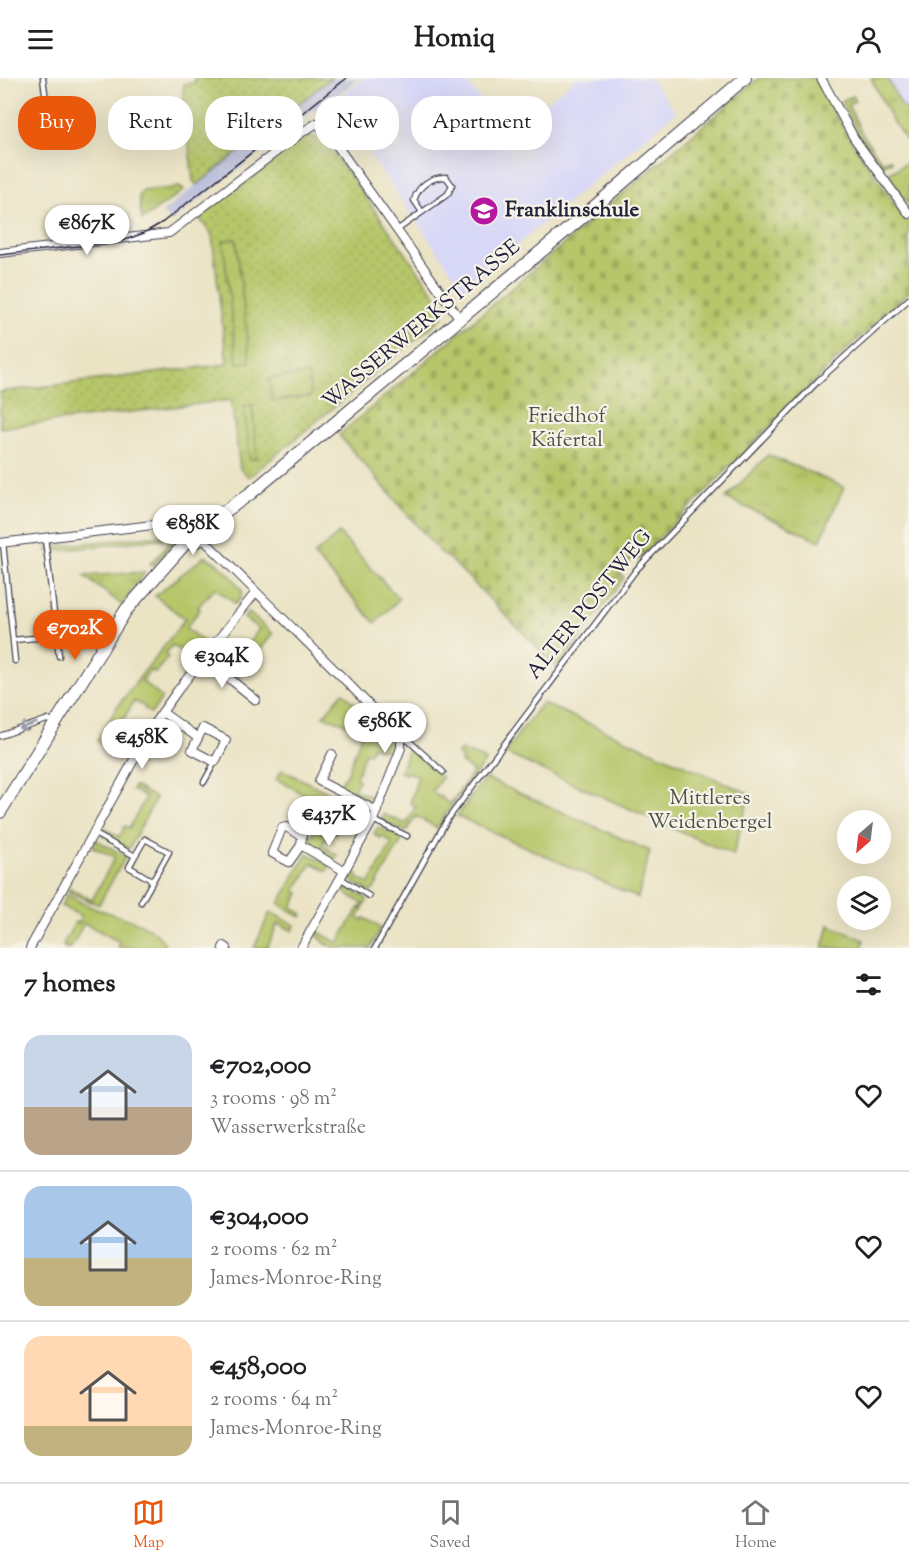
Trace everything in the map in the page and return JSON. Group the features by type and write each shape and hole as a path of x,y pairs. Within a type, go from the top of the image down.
{"street":[{"name":"WASSERWERKSTRASSE","path":"202,533 745,78"},
{"path":"821,78 854,138 909,214"},
{"path":"0,253 169,233 301,132 317,123 333,140 459,319"},
{"path":"2,543 171,523 189,526 195,523 256,592 401,738 401,748 373,820 301,948"},
{"path":"189,526 186,532 189,539"},
{"path":"189,539 193,541 202,533"},
{"path":"0,812 126,609 189,539"},
{"path":"30,948 130,764 162,712 256,592"},
{"path":"204,658 256,700"},
{"path":"162,712 198,738"},
{"path":"203,728 226,740 215,762 192,750 203,728"},
{"path":"332,754 319,781 377,811"},
{"path":"301,845 342,875"},
{"path":"223,948 224,946 227,948"}],"lane":[{"path":"43,78 45,93"},
{"path":"397,230 448,194 452,185 446,177 436,177 417,191 414,200 422,212"},
{"name":"ALTER POSTWEG","path":"375,948 447,820 636,570 819,381 909,299"},
{"path":"45,538 59,656"},
{"path":"2,543 15,661"},
{"path":"13,640 57,636"},
{"path":"0,736 46,720 56,722"},
{"path":"401,738 409,741 443,772"},
{"path":"204,782 215,762"},
{"path":"373,820 407,836"},
{"path":"93,833 135,856"},
{"path":"141,902 170,852 145,838 129,867 153,881"},
{"path":"342,875 369,896"}],"shaded area":[{"path":"328,78 359,78 336,96 315,96 315,111 313,110 303,118 303,98"},
{"name":"Franklinschule","path":"364,78 464,78 478,96 411,96 411,150 552,150 552,97 576,78 650,78 676,112 464,289 367,150 399,150 399,96 341,96"},
{"path":"887,78 909,78 909,109 903,109"},
{"path":"239,150 262,150 172,221 162,213"}],"green space":[{"path":"194,78 331,78 303,100 303,96 205,96 205,150 241,150 197,185 193,181 190,150 193,150 193,96 183,96 183,92 184,84 195,83"},
{"name":"Friedhof Käfertal","path":"759,78 814,78 854,145 909,224 909,292 806,390 638,560 633,557 620,572 624,578 558,668 452,561 439,551 339,435"},
{"path":"871,78 887,78 903,108 909,109 909,144 891,119"},
{"path":"853,96 855,101 848,105 863,135 882,162 890,159 892,162 881,166 859,136 842,104 843,100"},
{"path":"315,137 315,150 332,150 442,304 443,317 249,477 240,469 231,400 0,428 0,392 227,364 212,235 199,218 286,150 303,150 303,138"},
{"path":"909,161 909,205 889,177 890,173"},
{"path":"179,187 184,190 142,220 139,196 143,191"},
{"path":"236,239 250,362 237,363 223,241"},
{"path":"308,374 311,396 272,401 269,379"},
{"path":"252,405 257,459 250,459 244,406"},
{"path":"768,455 844,487 820,541 726,498"},
{"path":"339,533 399,599 375,623 314,555"},
{"path":"171,534 175,538 174,543 153,566 150,564 170,542 167,538 48,552 47,547"},
{"path":"205,556 235,580 242,591 241,598 236,604 215,588 198,607 200,609 186,628 205,643 192,659 172,645 165,654 168,657 155,673 151,670 142,681 162,698 151,714 145,707 134,701 110,742 128,752 124,758 97,741 117,707 185,619 155,596"},
{"path":"145,572 122,605 84,576"},
{"path":"248,612 273,634 235,680 211,660 215,655 233,670 242,660 239,656 259,629 244,618"},
{"path":"343,692 394,742 390,752 372,746 370,753 365,752 356,778 359,780 354,790 372,797 370,803 338,786 347,774 363,730 323,716"},
{"name":"Mittleres Weidenbergel","path":"542,703 750,794 733,855 504,753"},
{"path":"409,747 442,778 432,791 450,804 473,772 461,762 462,757 457,754 462,750 486,760 437,828 416,816 406,832 381,820 383,814 406,824 416,806 410,803 418,776 400,772"},
{"path":"282,770 362,809 361,813 349,807 335,833 329,831 322,846 337,855 334,861 307,845 327,807 276,779"},
{"path":"485,778 650,851 638,898 457,816"},
{"path":"134,786 156,798 129,849 102,835 101,832 103,828 119,837 125,826 129,828 146,797 132,790"},
{"path":"378,827 403,838 374,889 370,892 348,879 352,871 358,875 357,878 369,884 392,843 374,834"},
{"path":"96,840 126,856 99,904 68,891 70,888 92,900 115,857 93,847"},
{"path":"307,853 330,866 327,871 312,863 295,891 299,893 292,907 303,914 301,917 279,904"},
{"path":"344,885 366,898 367,901 358,918 362,920 364,918 381,928 370,948 336,948 326,944 316,934 317,931 338,943 359,907 361,908 363,904 341,890"},
{"path":"67,894 86,905 150,929 165,944 163,948 118,948 120,942 84,923 71,948 65,948 63,945 75,922 79,923 81,916 61,906"},
{"path":"270,912 295,925 293,931 278,923 267,948 254,948"},
{"path":"829,925 864,940 862,948 823,948"}],"tram line":[{"path":"0,255 122,241 144,233 163,222 347,78"}],"place":[{"name":"Franklinschule","path":"484,211"}]}
